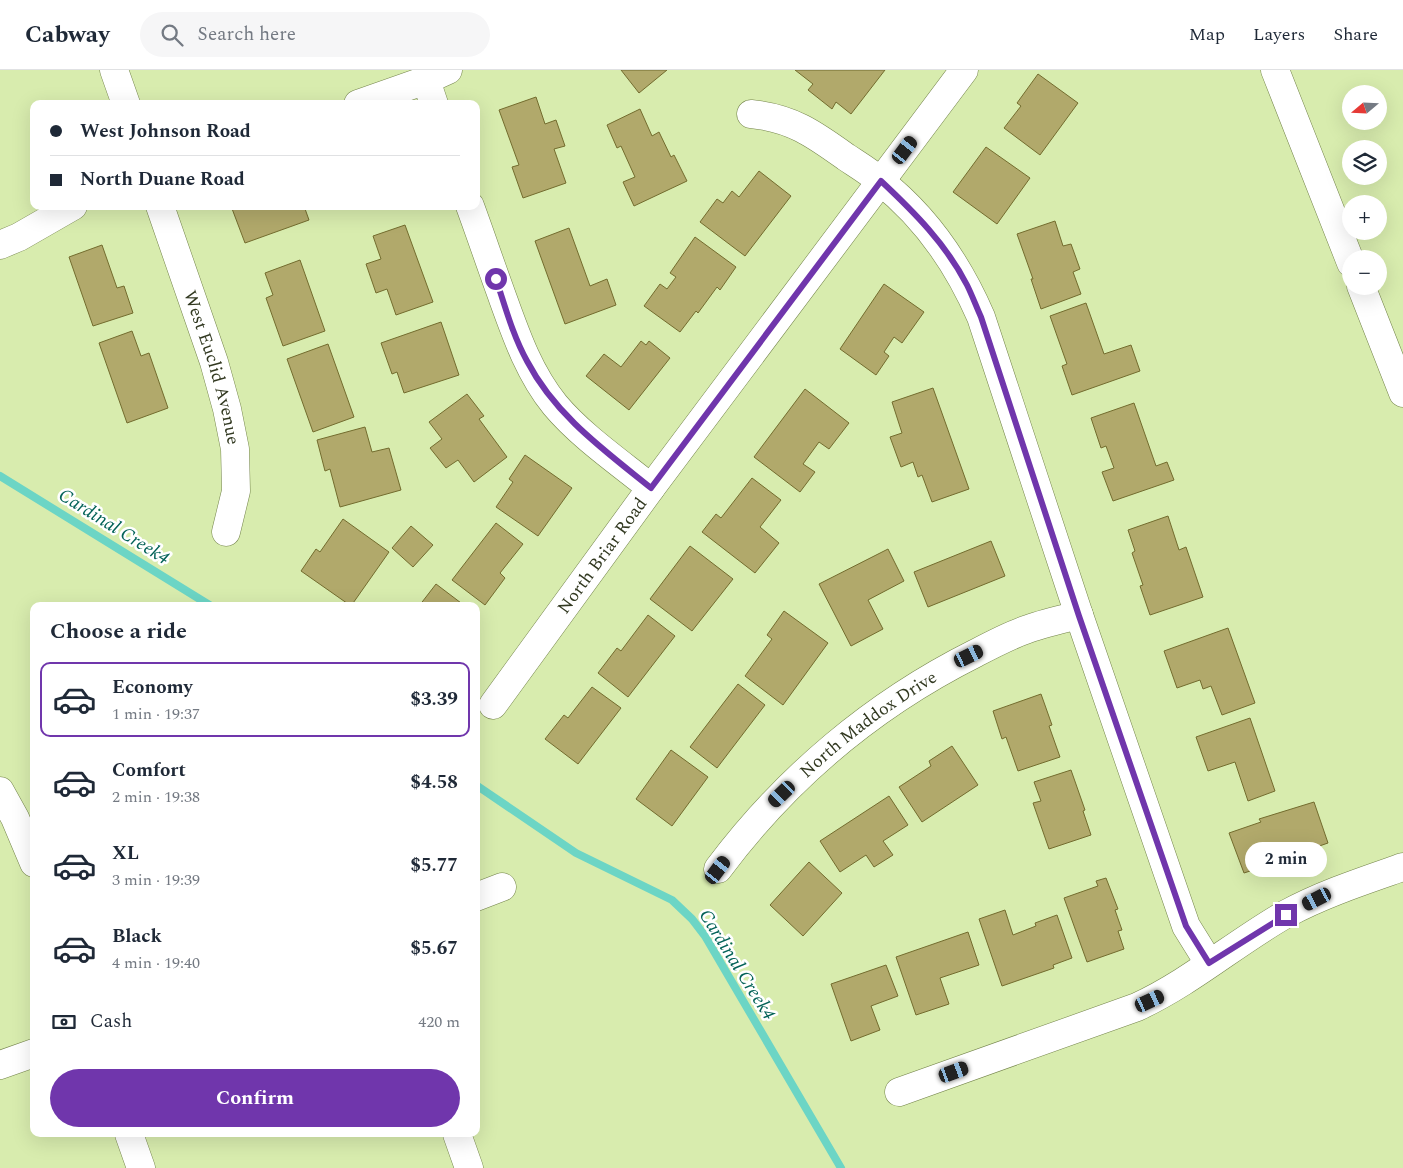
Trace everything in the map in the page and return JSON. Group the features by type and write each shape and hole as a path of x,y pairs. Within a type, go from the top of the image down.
{"street":[{"path":"114,70 125,100"},
{"name":"North Briar Road","path":"493,705 651,488 964,70"},
{"path":"1274,70 1346,250"},
{"path":"374,100 436,84"},
{"path":"751,114 768,116 811,132 881,181 931,231 966,284 981,317 1079,616 1186,926 1209,963"},
{"path":"0,245 19,237 66,210"},
{"name":"West Euclid Avenue","path":"161,210 214,362 229,417 235,449 236,492 226,532"},
{"path":"471,210 515,334 526,360 540,384 556,406 578,428 651,488"},
{"path":"1365,295 1403,393"},
{"name":"North Maddox Drive","path":"718,870 743,836 768,808 837,743 878,712 947,668 994,644 1029,628 1079,616"},
{"path":"0,791 15,818 30,853"},
{"path":"899,1092 1137,1007 1185,982 1209,963 1286,915 1332,891 1403,867"},
{"path":"480,896 502,888"},
{"path":"0,1065 30,1054"},
{"path":"130,1137 141,1168"},
{"path":"458,1137 469,1168"}],"building":[{"path":"621,70 667,70 639,93"},
{"path":"795,70 885,70 851,114 836,102 832,109 808,90 813,84"},
{"path":"1038,74 1078,103 1040,155 1004,128 1021,106 1017,103"},
{"path":"536,97 545,124 556,120 565,146 554,149 566,183 523,198 512,167 519,165 499,110"},
{"path":"640,109 652,136 659,132 671,157 674,155 687,181 634,206 623,182 635,177 621,146 617,148 607,125"},
{"path":"986,147 1030,178 997,224 953,192"},
{"path":"759,171 791,196 745,256 700,222 717,199 723,203 732,191 739,197"},
{"path":"233,210 305,210 309,220 245,243"},
{"path":"1055,221 1063,246 1071,244 1080,269 1073,272 1081,294 1041,309 1031,279 1033,279 1017,234"},
{"path":"405,225 433,302 396,315 387,289 376,293 366,264 381,259 373,236"},
{"path":"569,228 590,286 607,279 616,305 565,324 535,241"},
{"path":"695,237 736,267 720,290 717,287 698,313 696,311 680,332 644,306 660,284 667,289 676,277 670,273"},
{"path":"102,245 117,288 124,286 133,313 93,326 69,257"},
{"path":"300,260 325,331 283,346 266,298 273,295 265,273"},
{"path":"884,284 924,312 902,343 894,337 884,352 889,356 876,375 840,349"},
{"path":"1086,303 1104,354 1131,345 1140,371 1072,395 1062,366 1067,364 1050,316"},
{"path":"441,322 459,375 404,393 397,372 392,374 381,343"},
{"path":"132,331 141,356 149,353 168,408 127,423 99,343"},
{"path":"641,341 646,345 649,341 670,358 629,410 586,376 604,354 621,367"},
{"path":"328,344 354,417 313,432 287,359"},
{"path":"933,388 969,489 932,502 922,475 918,477 913,462 901,467 890,437 902,433 892,402"},
{"path":"805,389 849,423 829,449 819,442 803,464 815,472 800,492 754,457"},
{"path":"467,394 484,416 479,419 507,457 474,482 458,460 446,468 430,448 442,439 429,422"},
{"path":"1134,403 1156,466 1167,462 1174,480 1113,501 1102,472 1114,468 1106,446 1101,448 1091,418"},
{"path":"365,427 372,452 389,448 401,490 340,507 330,469 325,471 317,440"},
{"path":"525,455 572,488 538,536 496,507 513,482 509,479"},
{"path":"752,478 781,500 760,527 779,543 755,573 702,532 716,514 721,518"},
{"path":"1168,516 1179,550 1186,547 1203,597 1150,615 1140,586 1143,585 1132,553 1135,551 1128,530"},
{"path":"343,519 389,552 354,602 345,602 301,571 316,549 320,552"},
{"path":"496,523 523,544 500,573 505,578 485,605 452,580"},
{"path":"411,526 433,545 413,567 392,548"},
{"path":"991,541 1005,576 928,607 914,572"},
{"path":"690,546 733,579 692,631 650,599"},
{"path":"888,549 904,581 868,600 883,629 851,646 819,584"},
{"path":"436,584 460,602 422,602"},
{"path":"784,611 828,643 783,705 745,676 772,639 767,635"},
{"path":"648,615 675,636 628,697 598,673 617,648 621,651"},
{"path":"1228,628 1255,703 1222,715 1211,686 1203,689 1200,680 1177,688 1164,651"},
{"path":"738,684 765,705 717,768 690,747"},
{"path":"592,687 621,708 578,764 545,739 564,715 568,718"},
{"path":"1041,694 1052,725 1049,726 1060,757 1018,771 1006,737 1002,739 993,711"},
{"path":"1250,718 1275,791 1248,801 1235,762 1208,771 1196,737"},
{"path":"952,746 978,785 922,822 899,787 931,766 929,761"},
{"path":"671,750 708,777 672,826 636,799"},
{"path":"1071,770 1085,810 1083,811 1091,835 1049,849 1033,803 1041,801 1034,782"},
{"path":"889,796 908,825 883,841 893,855 874,867 866,855 840,872 820,841"},
{"path":"1314,802 1328,843 1305,851 1306,853 1244,873 1229,833 1261,822 1259,819"},
{"path":"809,862 842,893 803,936 770,905"},
{"path":"1106,878 1118,909 1115,910 1122,930 1118,931 1124,949 1087,962 1064,898 1098,886 1096,881"},
{"path":"1005,910 1013,935 1036,926 1035,923 1057,915 1072,958 1053,965 1054,968 1002,986 979,919"},
{"path":"968,932 979,965 940,978 949,1004 916,1015 896,957"},
{"path":"886,965 898,996 871,1006 880,1030 851,1041 831,984"}],"waterway":[{"name":"Cardinal Creek4","path":"0,476 205,602"},
{"name":"Cardinal Creek4","path":"480,788 576,853 672,900 692,919 705,936 841,1168"}],"route":[{"path":"496,279 526,360 556,406 578,428 651,488 881,181 931,231 966,284 981,317 1079,616 1186,926 1209,963 1286,915"}]}
